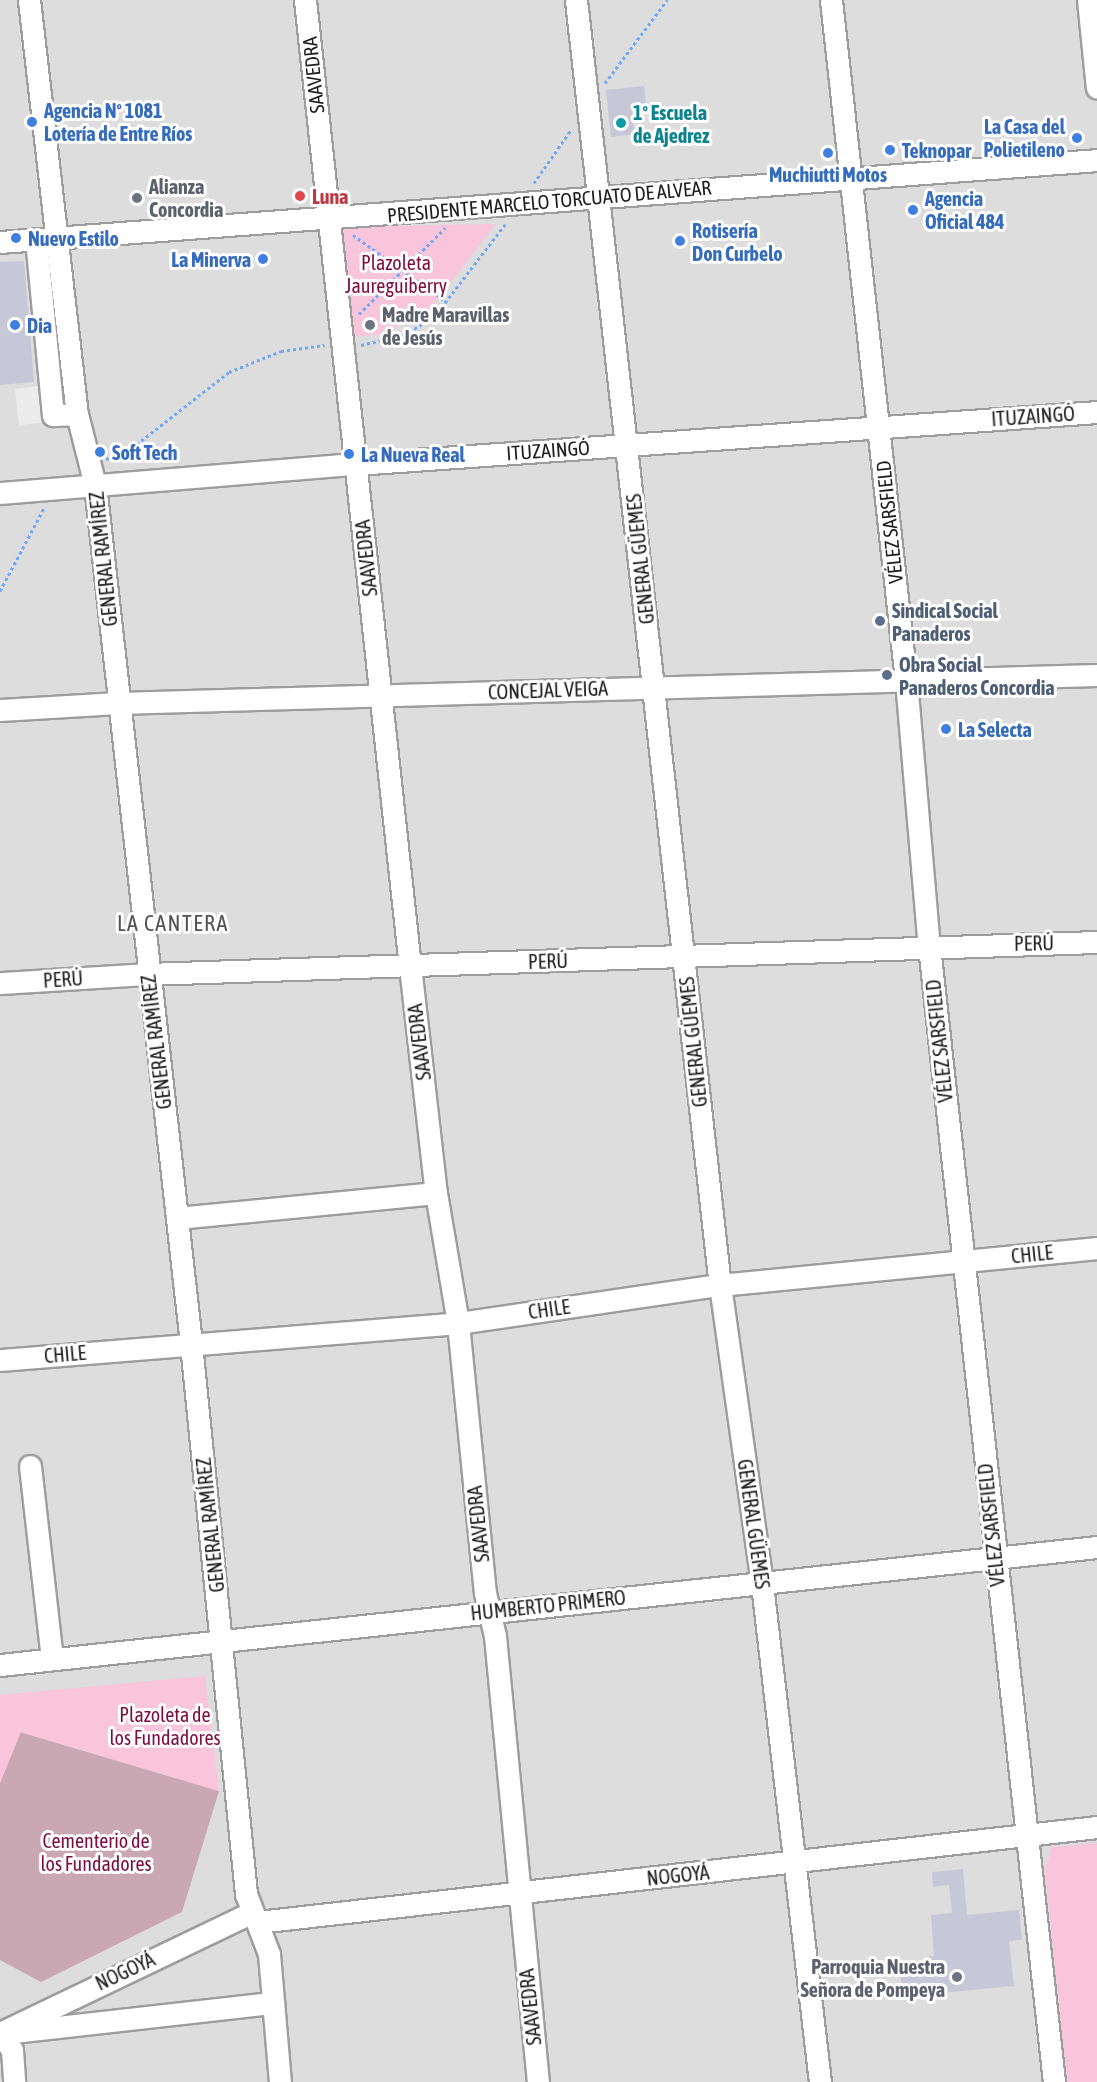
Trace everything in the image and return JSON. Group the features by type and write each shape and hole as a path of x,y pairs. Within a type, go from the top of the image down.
{"street":[{"path":"29,0 47,238"},
{"name":"SAAVEDRA","path":"305,0 436,1192 458,1323 485,1593 491,1611 537,2082"},
{"name":"GENERAL GÜEMES","path":"576,0 628,444 720,1285 762,1584 792,1862 820,2082"},
{"name":"VÉLEZ SARSFIELD","path":"831,0 906,680 929,946 1054,2082"},
{"path":"1088,0 1097,88"},
{"name":"PRESIDENTE MARCELO TORCUATO DE ALVEAR","path":"0,242 464,209 850,176 1097,160"},
{"name":"GENERAL RAMÍREZ","path":"47,238 53,415 77,414 92,475 147,974 191,1344 246,1894 269,1954 280,2082"},
{"name":"ITUZAINGÓ","path":"0,493 53,489 92,475 356,464 1097,412"},
{"name":"CONCEJAL VEIGA","path":"0,710 118,703 1097,675"},
{"name":"PERÚ","path":"0,983 147,974 1097,942"},
{"path":"177,1218 436,1192"},
{"name":"CHILE","path":"0,1360 458,1323 720,1285 1097,1248"},
{"path":"30,1466 52,1659"},
{"name":"HUMBERTO PRIMERO","path":"0,1665 1097,1547"},
{"name":"NOGOYÁ","path":"0,2033 255,1917 792,1862 1097,1827"},
{"path":"14,2082 12,2050 0,2033 273,2003"}],"path":[{"path":"92,475 132,448 230,372 281,351 341,340 404,335 434,317 520,204"},
{"path":"341,340 403,271 464,209"},
{"path":"329,218 447,302"},
{"path":"0,591 53,489"}],"shaded area":[{"path":"0,0 1097,0 1097,2082 0,2082"},
{"path":"29,274 61,421 19,425 15,389 39,386"}],"green space":[{"name":"Plazoleta Jaureguiberry","path":"496,224 428,311 382,334 353,337 343,227"},
{"name":"Plazoleta de los Fundadores","path":"205,1676 219,1791 21,1732 0,1783 0,1695"},
{"name":"Cementerio de los Fundadores","path":"20,1732 219,1791 182,1912 41,1982 0,1960 0,1783"},
{"path":"1097,1843 1097,2082 1067,2082 1045,1870 1052,1847"}],"building":[{"path":"644,86 646,107 632,109 634,134 611,137 606,90"},
{"name":"Dia","path":"24,261 34,382 0,385 0,262"},
{"path":"963,1869 967,1915 1019,1910 1022,1940 1009,1941 1014,1986 929,1994 929,1987 902,1989 900,1969 927,1966 926,1957 934,1956 931,1915 952,1913 949,1885 933,1887 932,1872"}],"place":[{"name":"Agencia Nº 1081 Lotería de Entre Ríos","path":"32,122"},
{"name":"1° Escuela de Ajedrez","path":"621,123"},
{"name":"La Casa del Polietileno","path":"1077,138"},
{"name":"Teknopar","path":"890,150"},
{"name":"Muchiutti Motos","path":"828,153"},
{"name":"Luna","path":"300,196"},
{"name":"Alianza Concordia","path":"137,198"},
{"name":"Agencia Oficial 484","path":"913,210"},
{"name":"Nuevo Estilo","path":"16,238"},
{"name":"Rotisería Don Curbelo","path":"680,241"},
{"name":"La Minerva","path":"263,259"},
{"name":"Dia","path":"15,325"},
{"name":"Madre Maravillas de Jesús","path":"370,325"},
{"name":"Soft Tech","path":"100,452"},
{"name":"La Nueva Real","path":"349,454"},
{"name":"Sindical Social Panaderos","path":"880,621"},
{"name":"Obra Social Panaderos Concordia","path":"887,675"},
{"name":"La Selecta","path":"946,729"},
{"name":"Parroquia Nuestra Señora de Pompeya","path":"957,1977"}],"district":[{"name":"LA CANTERA","path":"173,924"}]}
